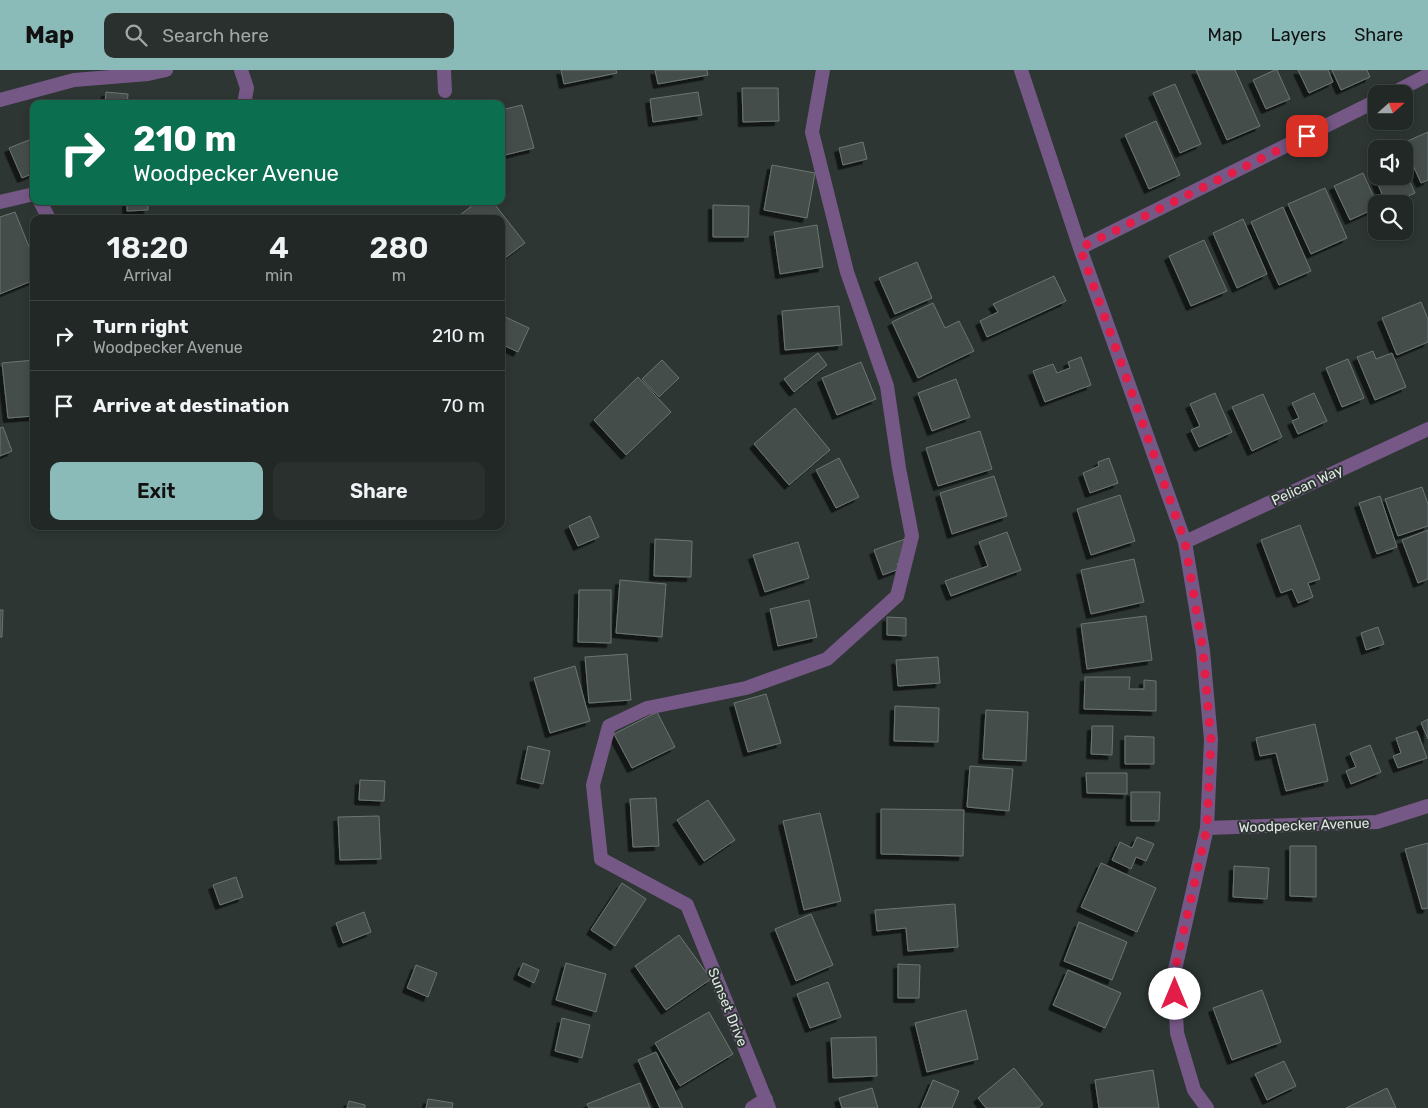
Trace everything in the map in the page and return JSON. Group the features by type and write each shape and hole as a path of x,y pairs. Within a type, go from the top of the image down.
{"street":[{"path":"0,100 74,80 148,74 166,70"},
{"path":"241,70 247,88 245,100"},
{"path":"444,70 445,90"},
{"name":"Sunset Drive","path":"767,1103 687,905 601,859 593,785 609,726 647,708 746,688 827,659 897,596 912,536 899,468 887,386 847,272 812,132 822,70"},
{"path":"1021,70 1080,248 1185,542 1203,651 1211,740 1207,828 1174,974 1177,1033 1194,1090 1207,1108"},
{"path":"1409,85 1428,75"},
{"path":"1080,248 1368,105"},
{"path":"0,202 30,195"},
{"name":"Pelican Way","path":"1185,542 1428,429"},
{"name":"Woodpecker Avenue","path":"1207,828 1377,822 1428,806"},
{"path":"752,1108 767,1103"}],"building":[{"path":"561,70 616,70 617,73 564,84"},
{"path":"655,70 707,70 708,75 658,84"},
{"path":"1196,70 1235,70 1260,126 1227,140"},
{"path":"1277,70 1290,99 1266,109 1253,80"},
{"path":"1298,70 1328,70 1333,82 1309,93"},
{"path":"1332,70 1367,70 1370,77 1341,90"},
{"path":"1175,84 1201,144 1180,153 1153,93"},
{"path":"742,88 778,88 779,121 743,122"},
{"path":"106,92 128,94 127,100 105,100"},
{"path":"698,92 702,115 653,122 650,99"},
{"path":"522,105 534,148 505,155 505,109"},
{"path":"1156,121 1180,175 1149,189 1125,135"},
{"path":"1428,132 1428,180 1421,183 1413,165 1413,140 1410,140"},
{"path":"30,140 30,175 22,178 9,148"},
{"path":"863,142 867,159 843,165 839,148"},
{"path":"772,165 815,173 807,218 764,210"},
{"path":"1363,173 1373,195 1368,195 1368,212 1350,220 1334,186"},
{"path":"1378,185 1411,185 1415,193 1411,195 1382,195"},
{"path":"1325,188 1347,238 1311,254 1288,204"},
{"path":"127,205 148,205 148,210 127,211"},
{"path":"473,205 495,205 503,215 460,215"},
{"path":"713,205 749,206 748,237 713,237"},
{"path":"1283,207 1311,271 1279,285 1251,222"},
{"path":"15,212 30,249 30,282 0,294 0,217"},
{"path":"505,218 525,243 505,258"},
{"path":"1243,219 1267,274 1237,288 1213,233"},
{"path":"817,225 823,267 780,274 774,232"},
{"path":"1204,240 1227,291 1191,306 1169,256"},
{"path":"917,262 932,298 895,314 879,278"},
{"path":"1054,276 1066,301 987,337 980,321 998,312 993,304"},
{"path":"1421,302 1428,319 1428,342 1397,355 1382,318"},
{"path":"933,303 945,328 959,321 974,351 918,378 892,322"},
{"path":"839,306 842,345 785,350 782,311"},
{"path":"505,317 529,328 518,352 505,346"},
{"path":"1373,351 1376,359 1392,353 1406,387 1375,400 1357,357"},
{"path":"818,353 827,365 794,392 784,379"},
{"path":"1081,357 1091,385 1045,402 1033,371 1053,364 1057,373 1070,368 1068,362"},
{"path":"1348,359 1364,398 1342,407 1326,368"},
{"path":"30,360 30,416 8,418 2,363"},
{"path":"662,360 679,378 659,397 642,379"},
{"path":"861,362 876,399 837,415 822,378"},
{"path":"638,377 671,412 626,455 594,420"},
{"path":"956,379 970,417 932,431 918,393"},
{"path":"1215,393 1232,432 1199,447 1191,430 1200,426 1190,404"},
{"path":"1314,393 1327,421 1298,434 1292,421 1299,418 1292,403"},
{"path":"1263,394 1282,437 1252,451 1232,407"},
{"path":"795,408 830,450 789,485 754,444"},
{"path":"3,427 12,451 0,456 0,428"},
{"path":"980,431 992,469 938,486 926,448"},
{"path":"839,458 859,497 836,508 816,470"},
{"path":"1109,458 1118,483 1090,493 1083,473 1099,466 1098,462"},
{"path":"994,476 1007,516 952,534 940,493"},
{"path":"1422,487 1428,504 1428,526 1398,536 1385,499"},
{"path":"1120,495 1135,541 1091,555 1077,509"},
{"path":"1380,496 1397,547 1377,554 1359,503"},
{"path":"590,516 599,537 578,546 569,526"},
{"path":"1300,525 1320,579 1308,583 1313,597 1298,603 1292,589 1281,593 1261,540"},
{"path":"1428,530 1428,579 1418,583 1402,540"},
{"path":"1007,532 1021,570 951,596 945,581 988,566 979,542"},
{"path":"655,539 692,541 691,577 654,576"},
{"path":"905,539 904,557 899,559 900,563 897,564 899,569 883,575 874,550"},
{"path":"798,542 809,578 765,592 753,555"},
{"path":"1134,559 1144,602 1091,614 1081,570"},
{"path":"620,580 666,584 662,637 616,633"},
{"path":"579,590 611,590 611,643 578,642"},
{"path":"809,600 817,637 778,646 770,609"},
{"path":"0,610 3,610 2,637 0,637"},
{"path":"1146,616 1152,660 1087,669 1081,624"},
{"path":"887,617 906,618 906,636 887,635"},
{"path":"1378,627 1384,644 1366,650 1361,633"},
{"path":"627,654 631,700 589,703 585,657"},
{"path":"938,657 940,683 898,686 896,660"},
{"path":"575,666 590,721 550,733 534,678"},
{"path":"1085,677 1130,677 1129,689 1144,689 1144,680 1156,681 1156,711 1084,709"},
{"path":"766,694 781,743 748,752 734,703"},
{"path":"895,706 939,708 938,742 894,741"},
{"path":"986,710 1028,712 1026,761 983,759"},
{"path":"657,712 675,747 632,768 614,734"},
{"path":"1428,719 1428,739 1421,723"},
{"path":"1315,724 1328,781 1286,791 1276,753 1260,756 1256,738"},
{"path":"1092,726 1113,726 1112,755 1091,754"},
{"path":"1417,731 1427,758 1398,768 1393,756 1401,753 1396,738"},
{"path":"1125,736 1154,737 1154,764 1125,764"},
{"path":"1370,745 1381,772 1351,784 1346,771 1356,767 1350,753"},
{"path":"528,746 550,751 543,784 521,779"},
{"path":"970,766 1013,769 1009,811 967,807"},
{"path":"1086,773 1127,773 1127,794 1087,793"},
{"path":"360,780 385,781 384,801 359,800"},
{"path":"1131,792 1160,792 1159,821 1131,821"},
{"path":"656,798 659,846 633,847 630,799"},
{"path":"708,800 735,840 704,861 677,820"},
{"path":"881,809 964,810 963,856 881,854"},
{"path":"820,813 841,901 804,910 783,821"},
{"path":"379,816 381,859 340,860 338,817"},
{"path":"1137,837 1154,844 1146,861 1136,857 1131,869 1112,860 1120,842 1132,848"},
{"path":"1428,843 1428,908 1422,909 1405,849"},
{"path":"1290,846 1316,846 1316,897 1290,896"},
{"path":"1101,863 1156,888 1137,932 1081,907"},
{"path":"1234,866 1269,868 1267,899 1233,897"},
{"path":"236,877 243,897 220,905 213,885"},
{"path":"622,883 646,899 615,946 591,930"},
{"path":"955,904 958,947 908,951 906,928 877,931 875,910"},
{"path":"364,912 371,932 343,943 336,923"},
{"path":"811,914 833,965 796,981 775,929"},
{"path":"1079,922 1127,942 1112,980 1064,961"},
{"path":"679,935 711,979 666,1010 635,966"},
{"path":"523,963 539,970 534,983 518,975"},
{"path":"566,963 606,974 596,1012 556,1000"},
{"path":"898,964 920,965 919,998 898,998"},
{"path":"416,965 437,973 428,997 407,988"},
{"path":"1068,970 1121,993 1105,1028 1053,1005"},
{"path":"828,982 841,1017 810,1028 797,994"},
{"path":"1262,990 1281,1042 1232,1060 1213,1008"},
{"path":"966,1010 978,1059 927,1072 915,1023"},
{"path":"709,1012 733,1054 680,1086 655,1043"},
{"path":"562,1018 590,1025 582,1058 555,1051"},
{"path":"876,1037 877,1076 833,1078 831,1038"},
{"path":"656,1052 683,1108 660,1108 638,1060"},
{"path":"1284,1061 1296,1086 1267,1100 1255,1074"},
{"path":"1014,1068 1043,1104 1038,1108 986,1108 978,1098"},
{"path":"1153,1070 1159,1108 1099,1108 1095,1080"},
{"path":"933,1080 959,1091 952,1108 921,1108"},
{"path":"640,1083 650,1108 589,1108 587,1104"},
{"path":"872,1088 878,1108 842,1108 839,1098"},
{"path":"1387,1088 1396,1108 1346,1108"},
{"path":"428,1099 453,1103 452,1108 426,1108"},
{"path":"349,1101 365,1105 365,1108 347,1108"}],"route":[{"path":"1175,994 1174,974 1207,828 1211,740 1203,651 1185,542 1080,248 1307,136"}]}
